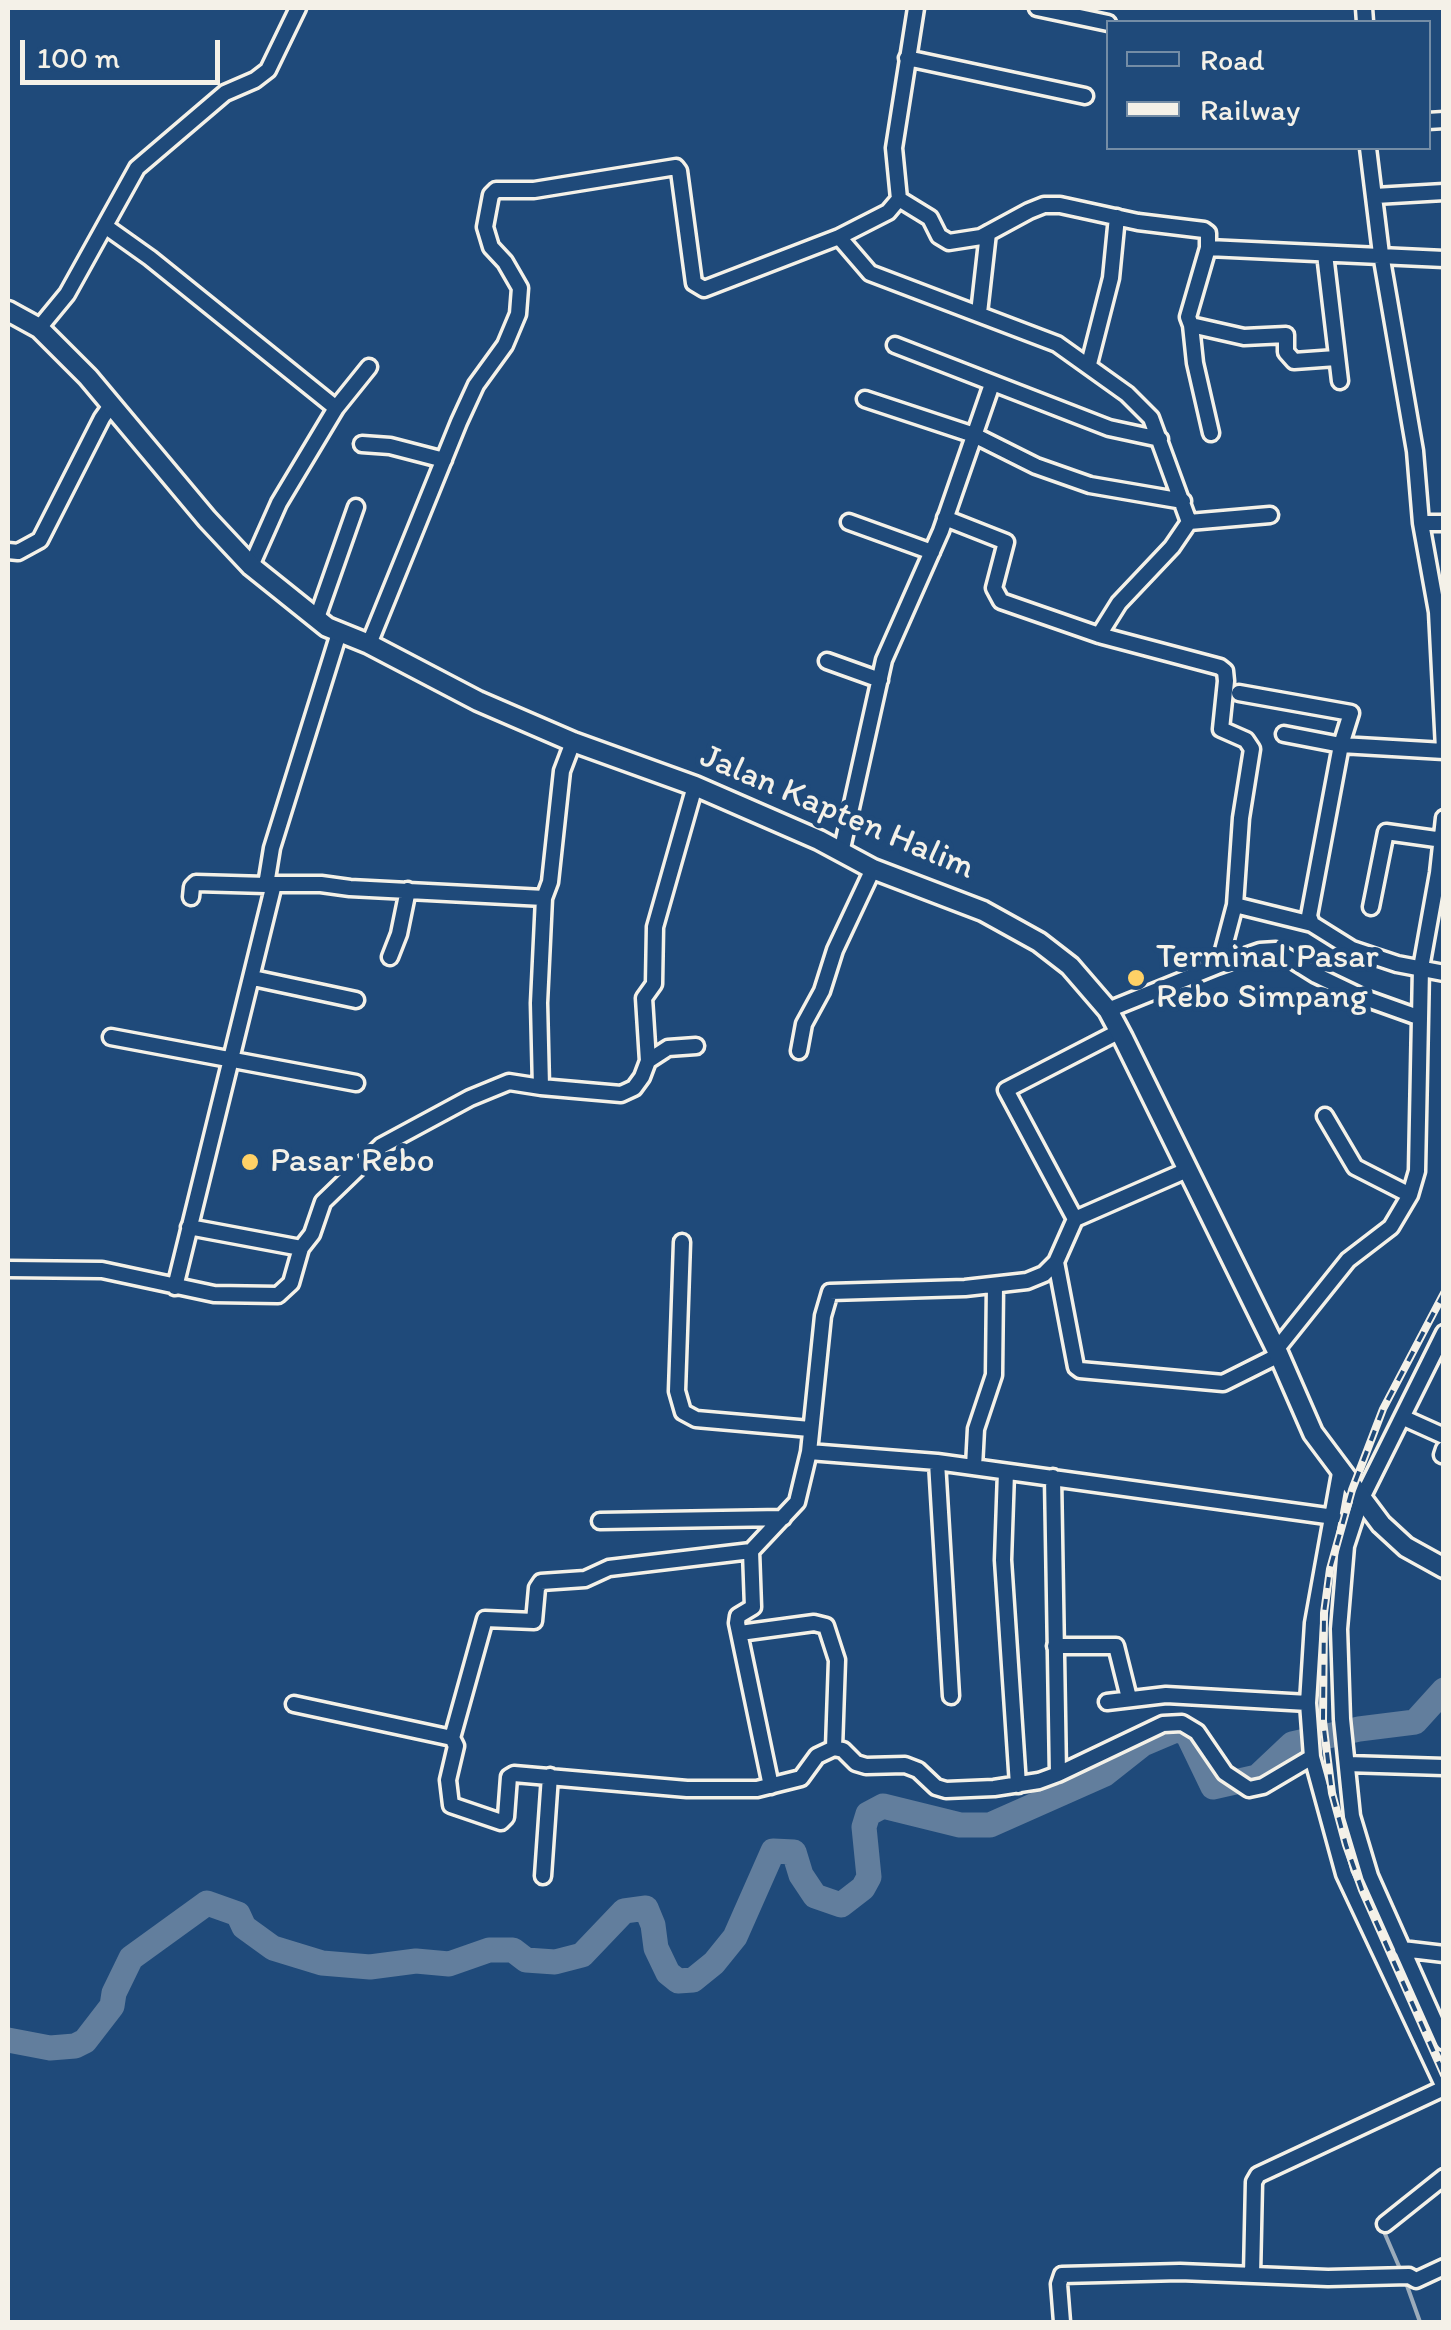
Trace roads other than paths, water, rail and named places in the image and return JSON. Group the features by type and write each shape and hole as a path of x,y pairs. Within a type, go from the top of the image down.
{"main road":[{"name":"Jalan Kapten Halim","path":"8,310 39,328 112,404 206,519 251,566 339,633 370,644 478,701 574,742 695,786 873,869 983,910 1039,942 1086,982 1120,1032 1313,1432 1360,1500 1406,1546 1444,1568"}],"street":[{"path":"39,328 68,294 136,168 225,93 256,80 268,70 298,8"},
{"path":"370,644 476,385 505,345 518,314 520,288 491,247 485,227 487,204 496,190 534,190 676,167 694,283 704,289 839,236 888,212 898,199 894,148 916,8"},
{"path":"1037,8 1106,24"},
{"path":"908,58 1085,96"},
{"path":"1284,734 1340,745 1444,750 1437,612 1368,150"},
{"path":"1375,196 1444,192"},
{"path":"898,199 930,218 944,240 962,241 988,233 1044,205 1204,230 1208,234 1208,248 1188,318 1211,433"},
{"path":"1089,364 1111,278 1117,217"},
{"path":"105,226 336,408"},
{"path":"979,313 988,233"},
{"path":"839,236 870,273 1058,344 1140,405 1152,418 1189,522"},
{"path":"1208,248 1444,259"},
{"path":"1324,254 1340,382"},
{"path":"1191,324 1244,337 1286,335 1286,352 1294,361 1336,358"},
{"path":"895,345 1108,428 1160,439"},
{"path":"251,566 279,503 336,408 369,367"},
{"path":"841,853 884,660 932,552 992,384"},
{"path":"865,398 974,435 1036,466 1090,484 1182,502"},
{"path":"8,551 18,552 40,540 112,404"},
{"path":"362,444 390,446 444,460"},
{"path":"316,618 356,507"},
{"path":"1189,522 1270,514"},
{"path":"945,518 1006,542 994,588 1001,601 1099,636 1225,671 1221,729 1246,740 1252,750 1241,818 1235,904 1217,966"},
{"path":"849,522 932,552"},
{"path":"1099,636 1119,603 1172,547 1189,522"},
{"path":"1422,523 1444,522"},
{"path":"176,1287 252,978 270,884 272,848 339,633"},
{"path":"827,661 880,680"},
{"path":"1239,692 1351,714 1340,745 1308,916 1312,924"},
{"path":"542,1087 539,1003 544,898 550,882 562,771 574,742"},
{"path":"648,1061 644,998 654,984 655,928 695,786"},
{"path":"1056,1262 1076,1367 1080,1370 1224,1383 1278,1353 1348,1260 1390,1227 1410,1195 1416,1171 1421,968 1444,818"},
{"path":"1371,907 1386,832 1443,840"},
{"path":"799,1050 804,1024 873,869"},
{"path":"191,897 196,883 544,898"},
{"path":"390,957 400,934 408,890"},
{"path":"1235,904 1312,924 1352,949 1444,973"},
{"path":"1108,1010 1217,966 1260,951 1276,950 1362,997 1418,1017"},
{"path":"252,978 356,1000"},
{"path":"1075,1220 1006,1090 1120,1032"},
{"path":"111,1037 356,1083"},
{"path":"8,1269 102,1270 214,1294 278,1295 290,1282 323,1202 381,1146 508,1082 621,1094 634,1088 648,1061 668,1048 696,1046"},
{"path":"1324,1116 1355,1166 1410,1195"},
{"path":"1187,1170 1075,1220 1056,1262 1044,1274 1027,1281 995,1286 830,1292 823,1316 809,1452 797,1502 751,1551 614,1567 585,1579 539,1583 534,1621 485,1620 452,1738 456,1746 448,1780 453,1808 503,1821 511,1775 687,1789 771,1786 801,1778 817,1756 834,1748 866,1766 905,1765 946,1790 1018,1785 1058,1774 1163,1724 1182,1723 1197,1732 1226,1773 1244,1786 1257,1789 1311,1751"},
{"path":"189,1226 302,1248"},
{"path":"682,1242 677,1391 683,1412 696,1419 810,1428"},
{"path":"974,1467 976,1429 994,1375 995,1286"},
{"path":"1444,1333 1360,1500 1346,1546 1339,1629 1342,1718 1352,1816 1370,1876 1444,2042"},
{"path":"1404,1418 1444,1436"},
{"path":"809,1452 937,1462 1334,1516"},
{"path":"937,1462 952,1696"},
{"path":"1006,1472 1004,1560 1018,1785"},
{"path":"1252,2275 1254,2182 1258,2174 1444,2088 1344,1874 1311,1751 1308,1703 1313,1623 1340,1473"},
{"path":"1053,1477 1058,1774"},
{"path":"600,1521 783,1518"},
{"path":"751,1551 753,1607 738,1616 771,1786"},
{"path":"740,1633 814,1622 826,1626 838,1660 834,1748"},
{"path":"1055,1646 1116,1646 1129,1698"},
{"path":"1106,1702 1166,1695 1308,1703"},
{"path":"294,1704 452,1738"},
{"path":"1347,1764 1444,1766"},
{"path":"543,1876 550,1776"},
{"path":"1402,1949 1444,1954"},
{"path":"1385,2224 1444,2177"},
{"path":"1062,2322 1062,2276 1180,2272 1409,2276 1416,2280 1444,2268"}],"waterway":[{"path":"8,2040 50,2048 85,2041 112,2006 131,1958 207,1903 238,1914 244,1927 273,1948 322,1963 370,1967 416,1961 449,1964 489,1950 513,1950 526,1960 555,1962 582,1955 624,1911 646,1908 656,1948 668,1973 678,1981 693,1980 714,1963 735,1937 773,1851 794,1852 801,1875 815,1896 841,1905 863,1888 869,1877 864,1827 868,1814 883,1806 960,1825 990,1825 1105,1774 1143,1744 1176,1730 1187,1733 1213,1787 1257,1777 1292,1744 1415,1722 1444,1690"},
{"path":"1401,2271 1385,2234 1431,2196"},
{"path":"1405,2280 1420,2322"}],"railway":[{"path":"1444,1293 1383,1409 1352,1490 1330,1569 1324,1613 1323,1721 1332,1793 1346,1845 1444,2075"}],"place":[{"name":"Terminal Pasar Rebo Simpang","path":"1136,978"},
{"name":"Pasar Rebo","path":"250,1162"}]}
